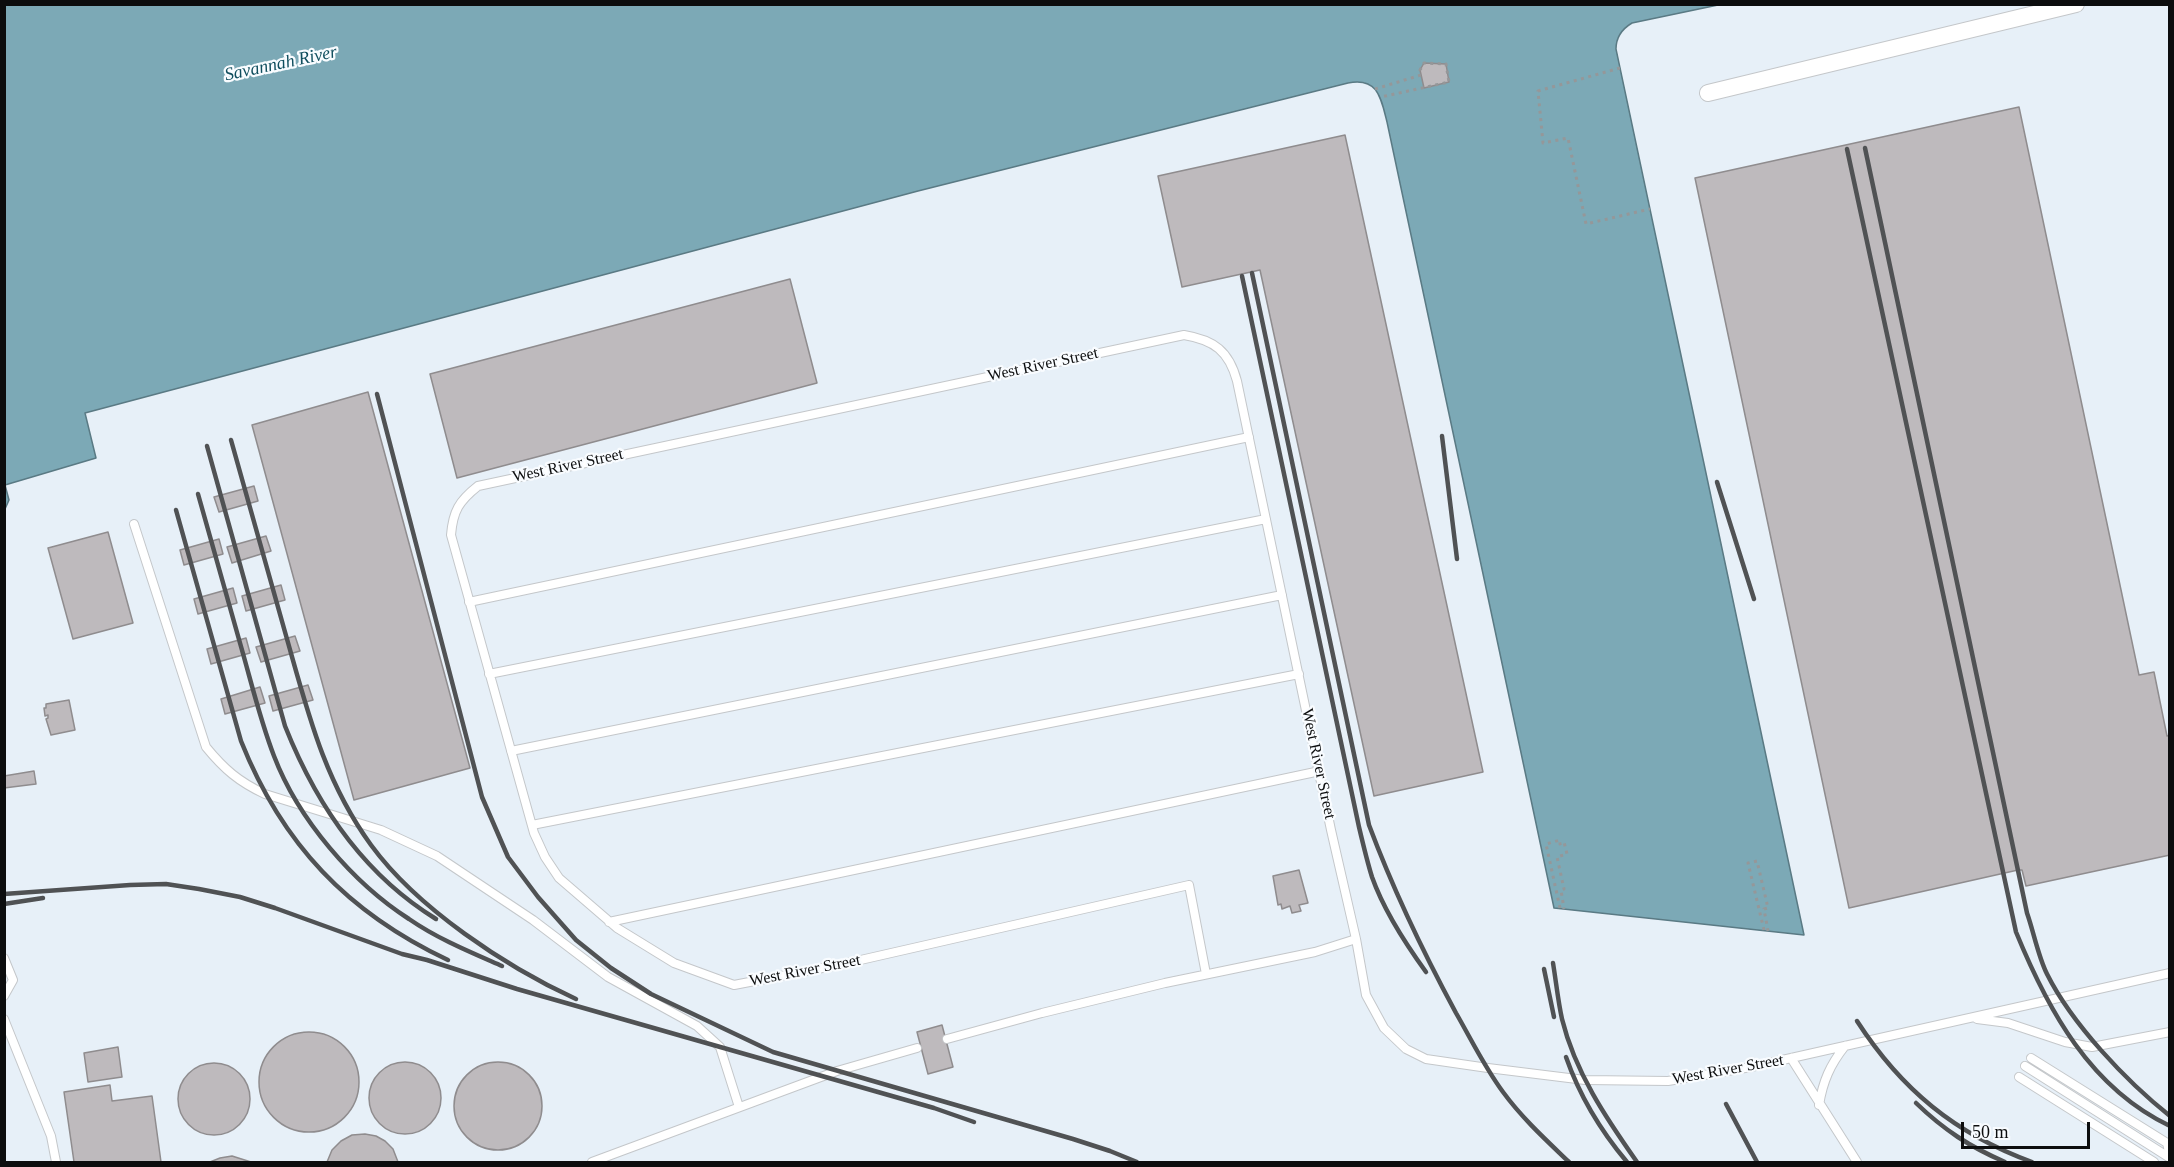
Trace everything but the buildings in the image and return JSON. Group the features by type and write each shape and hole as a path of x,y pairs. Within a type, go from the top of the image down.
{"street":[{"path":"1708,93 2076,4"}],"lane":[{"name":"West River Street","path":"1206,974 1189,885 843,964 734,985 674,963 609,922 559,878 545,857 532,825 451,535 453,518 463,498 478,486 1184,335 1201,338 1222,350 1232,364 1356,939 1366,996 1384,1028 1406,1048 1426,1059 1586,1080 1668,1081 1751,1067 2169,973"},
{"path":"469,602 1249,437"},
{"path":"489,674 1266,519"},
{"path":"134,524 206,747 224,769 265,794 381,830 437,856 551,933 608,977 697,1026 720,1047 739,1107"},
{"path":"511,751 1282,595"},
{"path":"532,825 1299,674"},
{"path":"609,922 1320,771"},
{"path":"947,1039 1042,1013 1206,974 1315,952 1356,939"},
{"path":"4,958 13,980 4,996"},
{"path":"1972,1018 2008,1023 2065,1042 2092,1047 2169,1032"},
{"path":"4,1019 51,1136 56,1162"},
{"path":"1819,1105 1822,1083 1832,1063 1845,1046"},
{"path":"592,1162 837,1071 917,1048"},
{"path":"1791,1058 1857,1162"},
{"path":"2031,1058 2167,1143 2169,1158"},
{"path":"2025,1066 2169,1158"},
{"path":"2019,1077 2156,1162 2169,1158"}],"path":[{"path":"1375,89 1421,75 1420,70 1424,63 1446,64 1449,82 1381,98"},
{"path":"1620,68 1538,91 1543,143 1568,138 1586,224 1650,209"},
{"path":"1560,840 1560,844 1564,842 1567,854 1557,857 1564,889 1561,890 1562,909 1546,844 1560,840"},
{"path":"1757,861 1768,908 1764,909 1766,931 1748,863 1757,861"}],"shaded area":[{"path":"1718,5 2169,5 2169,1162 5,1162 4,509 9,500 5,485 96,458 84,413 918,191 1354,82 1373,87 1382,100 1554,908 1803,935 1616,45 1621,32 1632,23"}],"water":[{"name":"Savannah River","path":"5,5 1718,5 1632,23 1620,34 1616,49 1804,935 1554,908 1387,122 1383,105 1372,86 1358,82 1348,83 918,191 85,413 96,458 5,485"},
{"path":"5,485 9,500 5,509"}],"railway":[{"path":"1865,148 2027,913 2039,952 2047,974 2085,1032 2118,1069 2170,1116"},
{"path":"1847,149 2016,932 2042,990 2075,1044 2117,1091 2142,1110 2170,1126"},
{"path":"1252,273 1369,825 1388,874 1420,943 1484,1063 1518,1111 1569,1162"},
{"path":"1242,276 1367,859 1377,890 1389,914 1426,972"},
{"path":"377,394 482,797 508,857 538,897 576,940 611,968 651,994 773,1052 1073,1139 1137,1162"},
{"path":"1442,436 1457,559"},
{"path":"231,440 309,716 328,769 354,820 390,868 413,891 464,934 521,970 576,999"},
{"path":"207,446 285,726 297,755 327,809 364,859 386,881 436,919"},
{"path":"1717,482 1754,599"},
{"path":"198,494 264,728 284,780 297,803 312,826 348,868 388,904 431,933 502,966"},
{"path":"176,510 241,741 277,812 298,843 322,872 349,897 379,920 448,960"},
{"path":"4,894 166,884 240,897 402,954 934,1108 974,1122"},
{"path":"4,904 43,898"},
{"path":"1553,963 1562,1019 1575,1058 1603,1111 1637,1162"},
{"path":"1544,969 1554,1017"},
{"path":"1857,1021 1892,1068 1932,1106 1978,1138 2032,1162"},
{"path":"1566,1057 1592,1112 1608,1138 1627,1162"},
{"path":"1916,1103 1958,1137 2005,1162"},
{"path":"1726,1104 1757,1162"}]}
